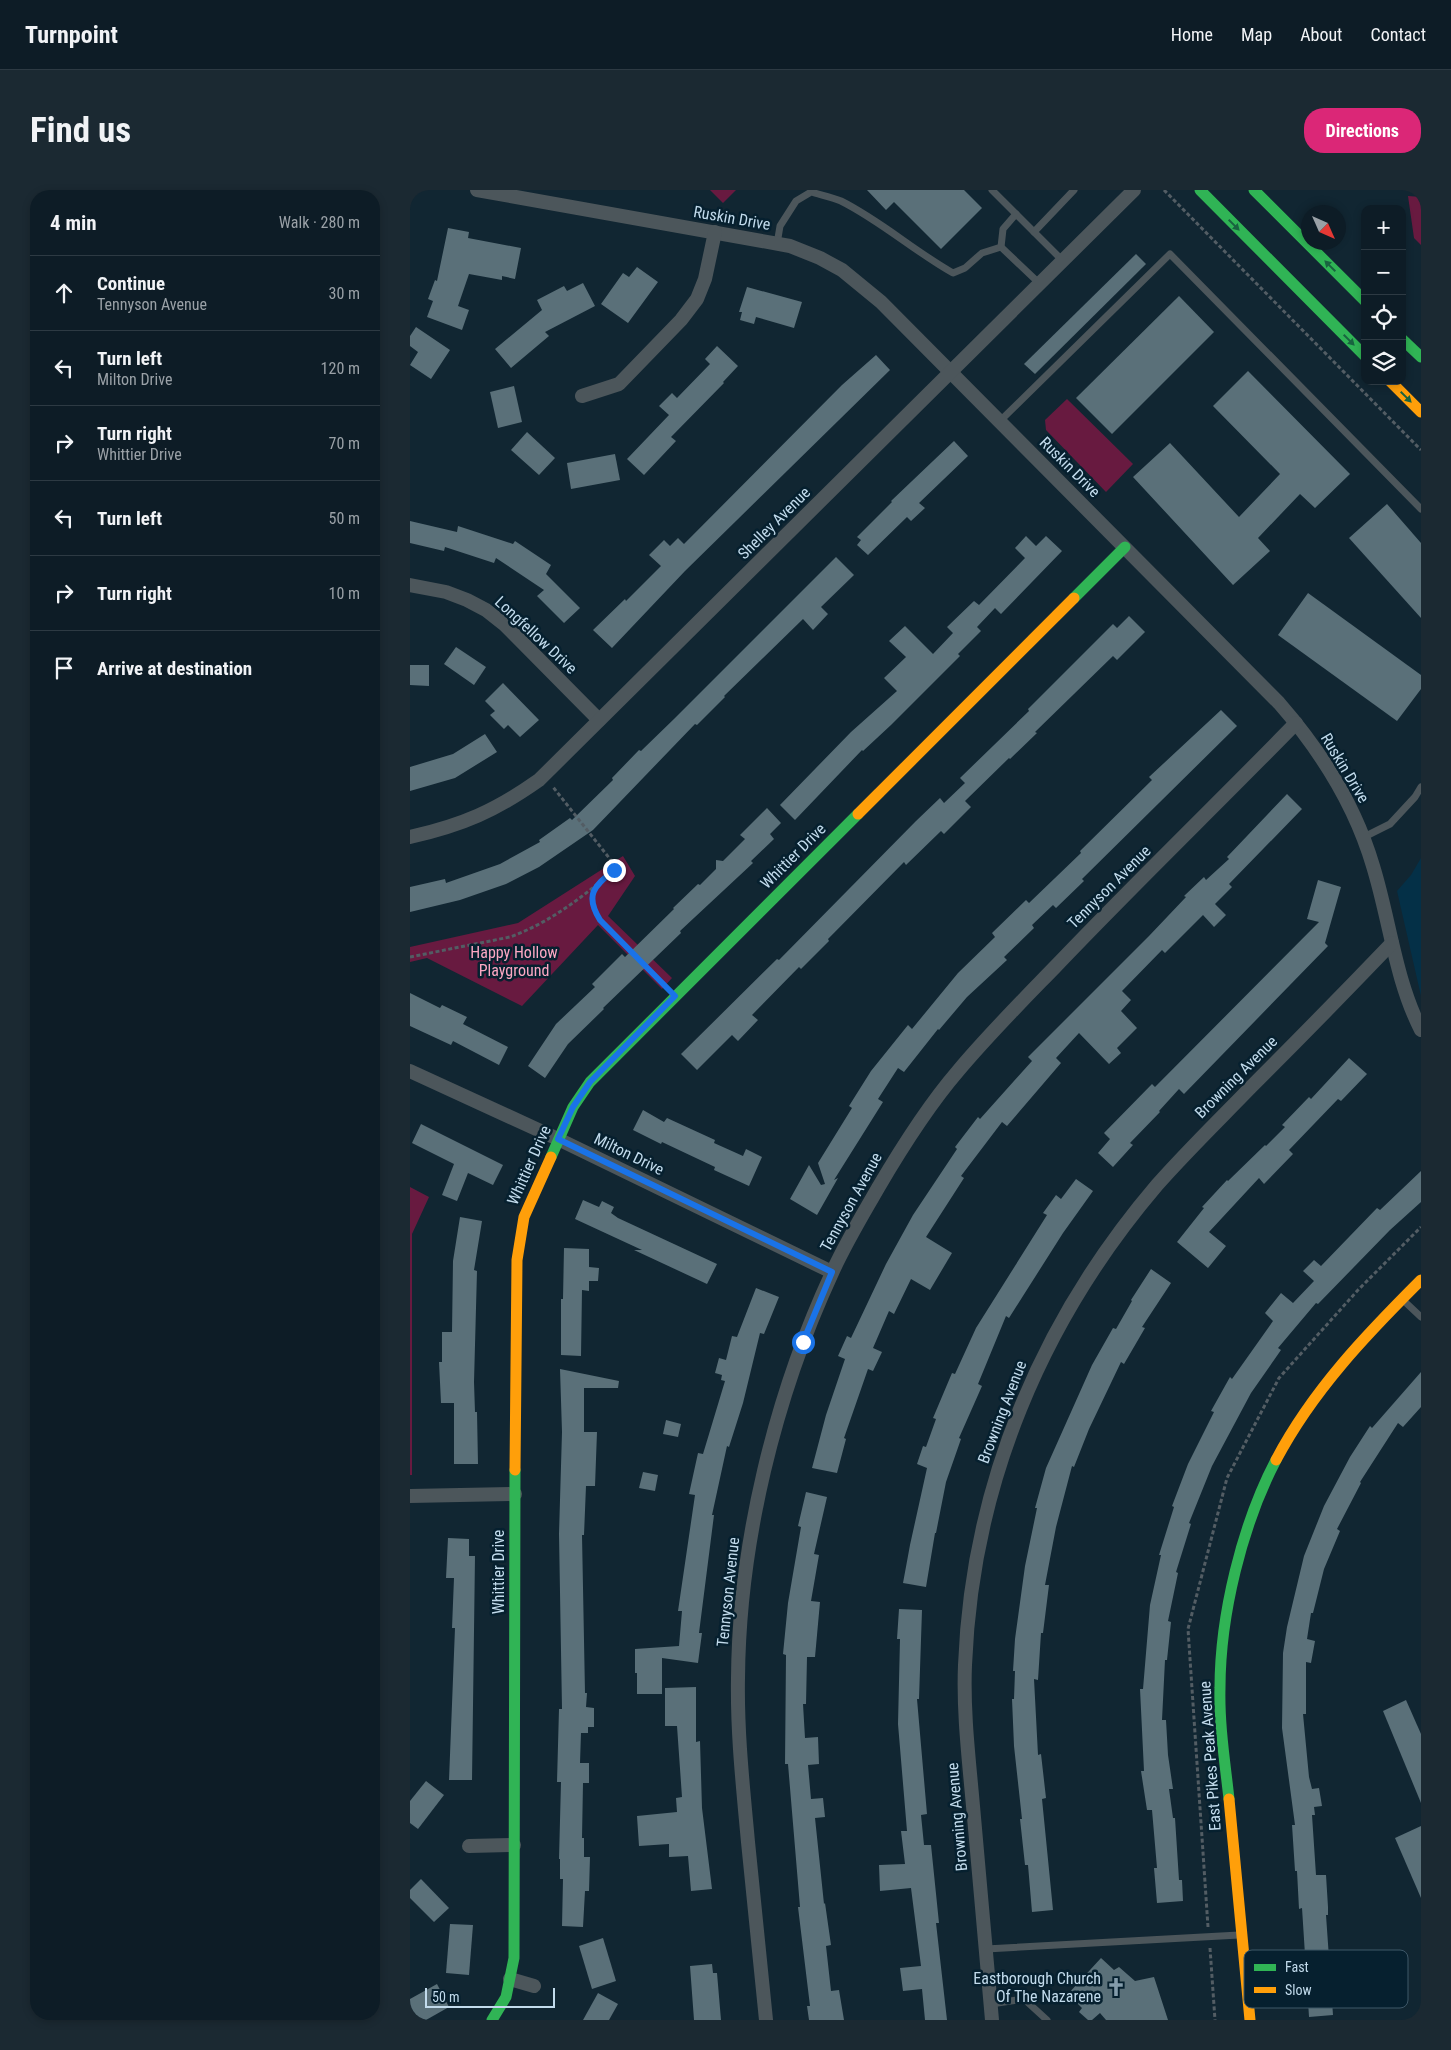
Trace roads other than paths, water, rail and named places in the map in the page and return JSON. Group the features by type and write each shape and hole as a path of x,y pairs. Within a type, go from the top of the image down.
{"main road":[{"path":"1200,190 1361,352"},
{"path":"1254,190 1361,297"},
{"path":"1403,340 1421,358"},
{"path":"1394,385 1421,412"},
{"name":"Whittier Drive","path":"492,2020 506,1997 514,1958 516,1276 519,1238 524,1217 573,1107 590,1082 1124,547"},
{"name":"East Pikes Peak Avenue","path":"1244,1956 1222,1726 1220,1674 1227,1618 1236,1570 1248,1523 1262,1486 1280,1450 1302,1414 1332,1372 1421,1280"}],"street":[{"name":"Ruskin Drive","path":"477,190 790,246 820,258 842,270 882,302 1279,703 1323,759 1346,799 1364,837 1374,867 1408,1004 1420,1025"},
{"name":"Shelley Avenue","path":"410,837 462,824 518,794 543,776 952,373 1134,190"},
{"path":"582,396 619,384 681,320 697,299 705,279 715,232"},
{"name":"Longfellow Drive","path":"410,585 446,592 486,610 505,625 600,720"},
{"name":"Tennyson Avenue","path":"766,2020 739,1744 738,1677 741,1622 747,1562 756,1511 781,1402 803,1342 832,1272 900,1152 929,1108 957,1071 1080,941 1296,723"},
{"name":"Browning Avenue","path":"992,2020 969,1760 964,1668 968,1620 978,1553 992,1487 1011,1429 1038,1366 1065,1317 1095,1267 1126,1224 1183,1156 1392,943"},
{"name":"Milton Drive","path":"410,1071 558,1139 832,1272"},
{"path":"410,1496 514,1494"},
{"path":"469,1846 514,1845"},
{"path":"510,1979 534,1986"}],"lane":[{"path":"992,190 1063,261"},
{"path":"1034,232 1074,190"},
{"path":"778,244 780,226 792,207 796,201 812,191 840,200 900,236 934,262 953,273 965,268 982,253 1002,247"},
{"path":"1016,214 1003,229 1002,247 1040,284"},
{"path":"1000,421 1170,254 1421,509"},
{"path":"1364,837 1390,824 1421,787"},
{"path":"1402,1299 1421,1317"},
{"path":"986,1949 1242,1935"},
{"path":"991,2004 1024,1999 1047,2020"}],"place":[{"name":"Eastborough Church Of The Nazarene","path":"1116,1987"}],"park label":[{"name":"Happy Hollow Playground","path":"514,961"}]}
